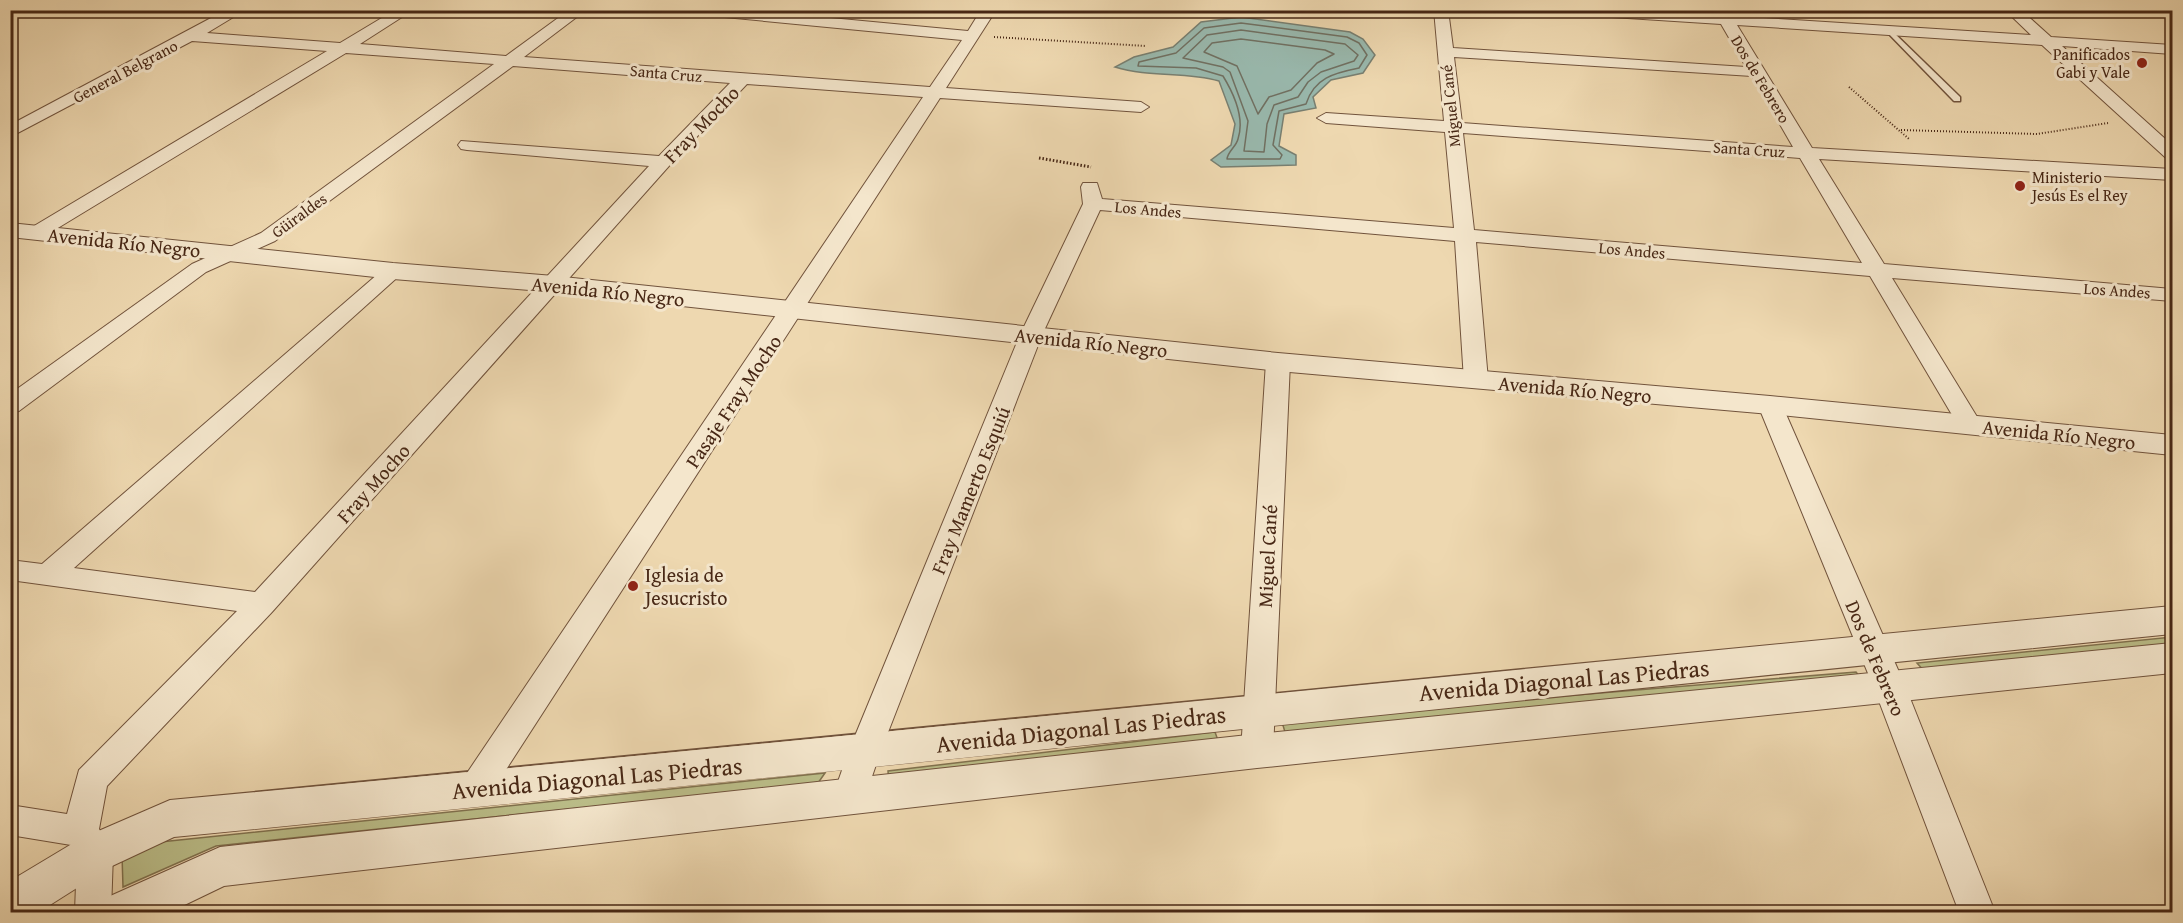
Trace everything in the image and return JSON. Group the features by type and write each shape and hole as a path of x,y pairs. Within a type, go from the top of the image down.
{"street":[{"name":"General Belgrano","path":"10,132 238,10"},
{"path":"23,232 348,47 406,10"},
{"name":"Güiraldes","path":"10,406 199,268 268,237 579,10"},
{"path":"693,10 838,22 853,27 971,36"},
{"path":"838,22 849,10"},
{"name":"Pasaje Fray Mocho","path":"475,789 792,312 988,10"},
{"name":"Miguel Cané","path":"1441,10 1465,236 1476,380"},
{"path":"1565,10 1723,15 1888,30 2172,49"},
{"path":"2012,10 2172,154"},
{"name":"Dos de Febrero","path":"1723,15 1970,425"},
{"name":"Santa Cruz","path":"192,36 1141,107"},
{"path":"1444,52 1757,72"},
{"name":"Fray Mocho","path":"93,912 88,842 91,780 262,604 663,162 743,79"},
{"name":"Santa Cruz","path":"1326,118 1806,153 2172,174"},
{"path":"467,145 663,162"},
{"name":"Los Andes","path":"1091,196 1465,236 2172,295"},
{"name":"Fray Mamerto Esquiú","path":"850,796 864,753 1032,335 1091,196"},
{"name":"Avenida Río Negro","path":"23,232 393,271 554,284 792,312 1278,362 1770,405 2172,445"},
{"path":"50,574 393,271"},
{"name":"Miguel Cané","path":"1257,751 1278,362"},
{"name":"Dos de Febrero","path":"1770,405 1872,651 1890,688 1977,912"},
{"path":"10,570 262,604"},
{"name":"Avenida Diagonal Las Piedras","path":"10,906 88,842 170,819 864,753 1258,710 2172,620"},
{"name":"Avenida Diagonal Las Piedras","path":"124,912 220,867 1257,751 1759,698 1890,688 2172,658"},
{"path":"10,820 88,842"}],"lane":[{"path":"1888,30 1957,99"}],"path":[{"path":"971,36 1146,46"},
{"path":"1849,87 1900,130 1928,160"},
{"path":"1900,130 2037,134 2133,120"},
{"path":"1039,158 1094,167 1091,196"}],"green space":[{"path":"2172,637 2172,647 1925,672 1917,663"},
{"path":"1856,672 1864,682 1285,732 1281,719"},
{"path":"1215,732 1220,746 889,785 888,771"},
{"path":"825,773 818,783 216,846 123,887 122,855 141,844"}],"water":[{"path":"1241,17 1350,32 1363,39 1375,55 1363,73 1331,80 1313,97 1316,108 1284,114 1279,146 1296,155 1296,165 1221,167 1211,160 1231,145 1235,124 1219,81 1115,67 1134,57 1173,47 1201,22"}],"place":[{"name":"Panificados Gabi y Vale","path":"2142,63"},
{"name":"Ministerio Jesús Es el Rey","path":"2020,186"},
{"name":"Iglesia de Jesucristo","path":"633,586"}]}
